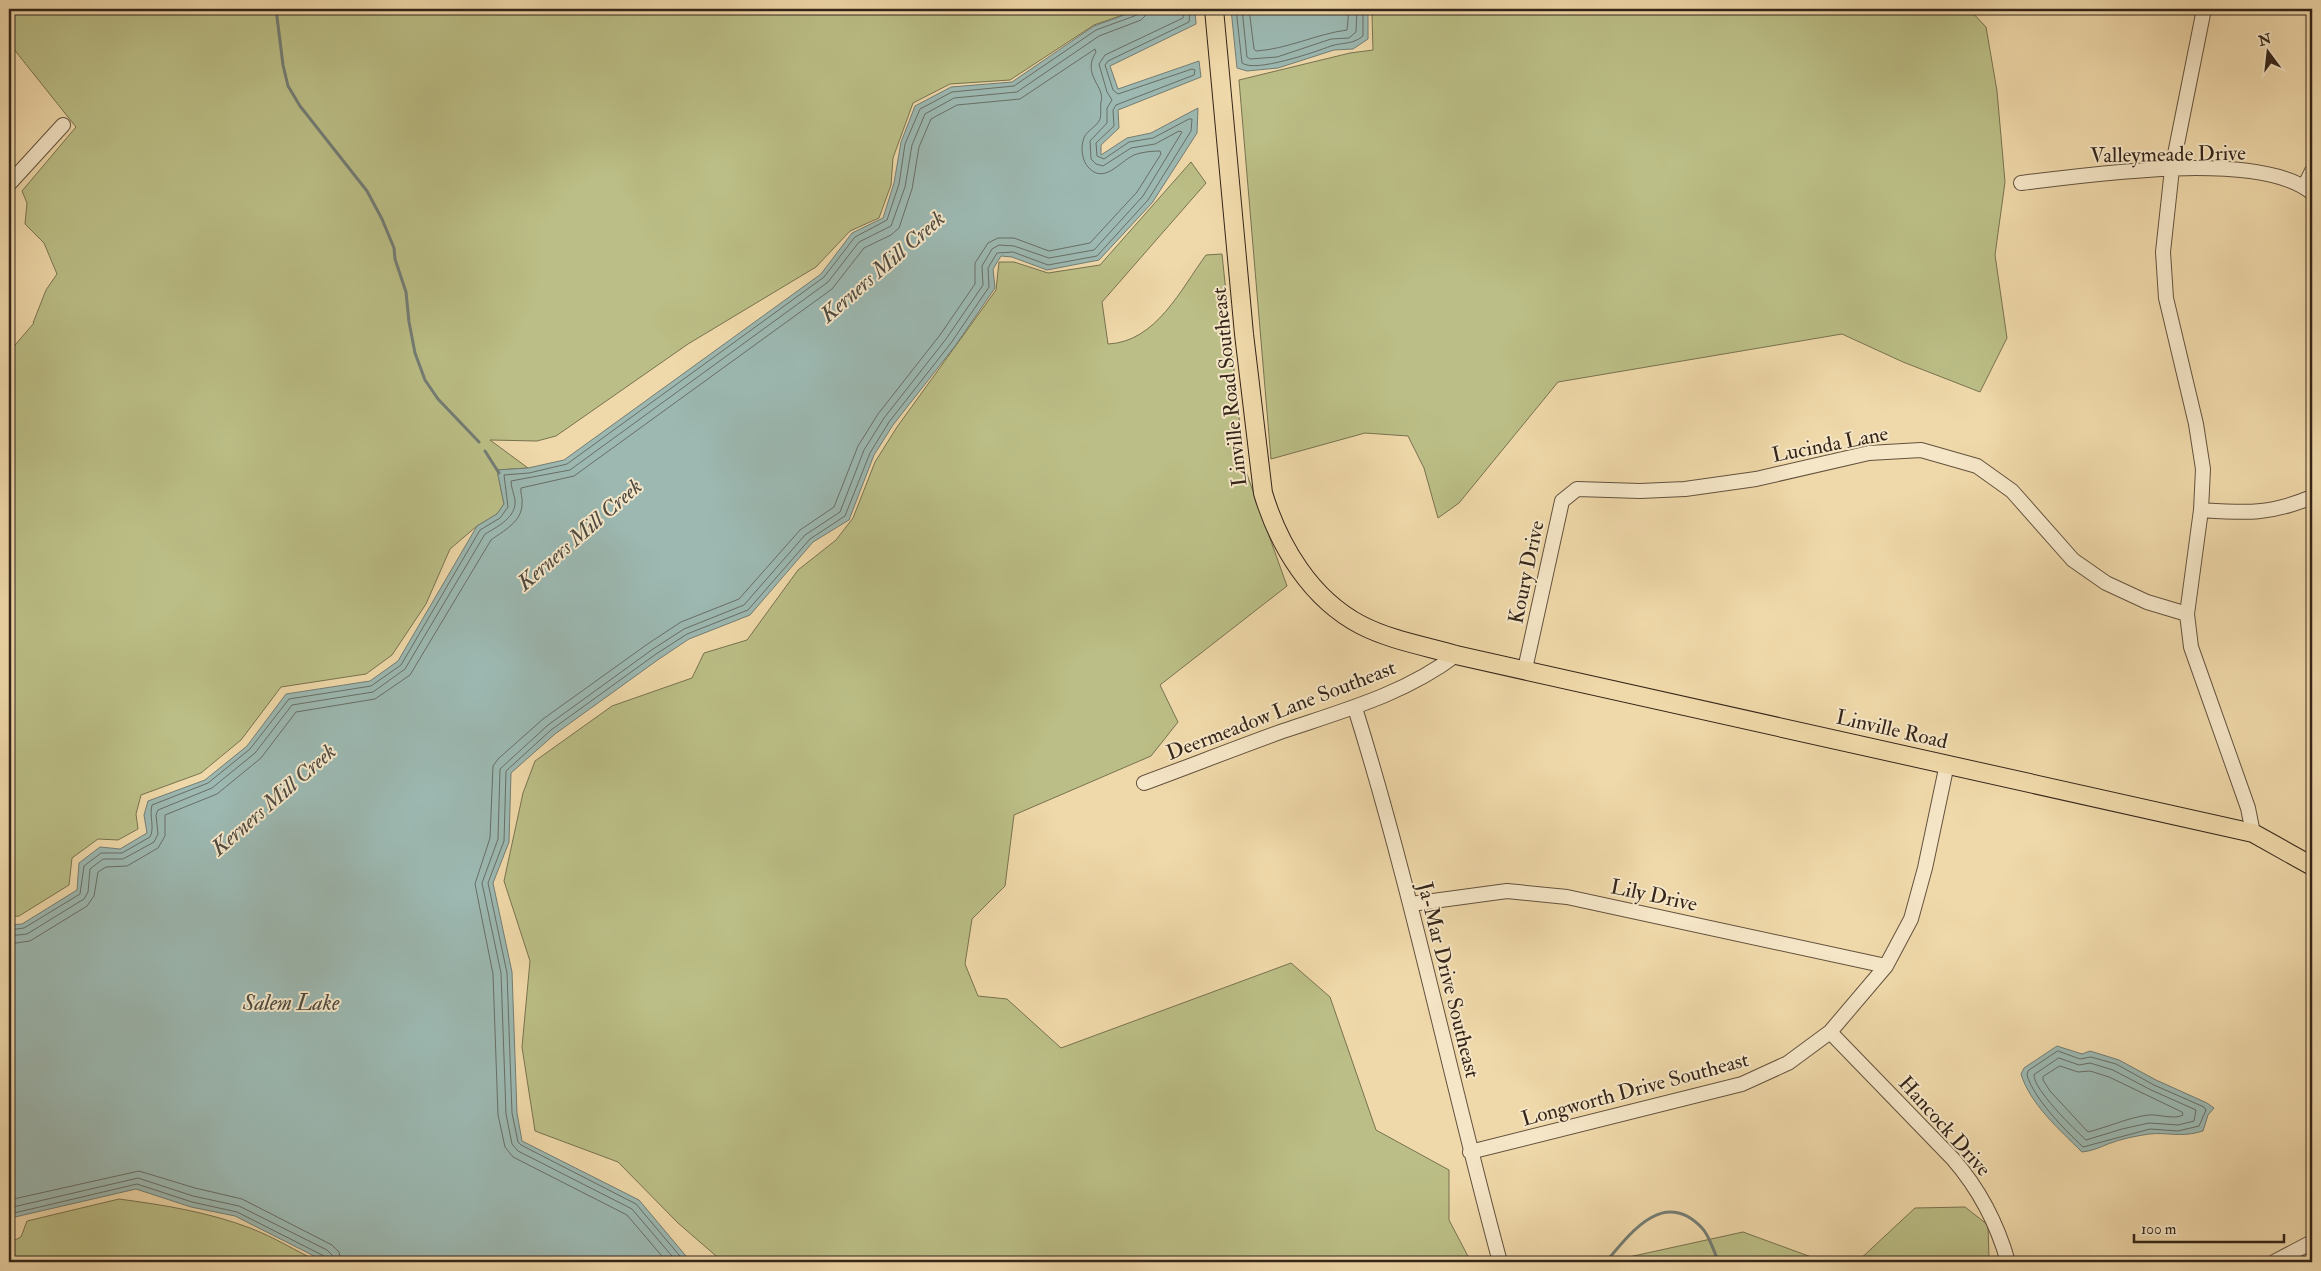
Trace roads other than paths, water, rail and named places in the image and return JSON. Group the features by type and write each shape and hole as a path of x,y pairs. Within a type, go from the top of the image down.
{"main road":[{"name":"Linville Road Southeast","path":"1214,9 1244,334 1260,471 1268,511 1296,564 1319,593 1336,608 1357,622 1380,632 1456,656"},
{"name":"Linville Road","path":"1456,656 1525,669 2253,833 2312,866"}],"street":[{"path":"2204,9 2172,170 2163,252 2166,298 2198,433 2203,469 2200,510 2187,614 2191,647 2248,808 2253,833"},
{"path":"9,184 63,125"},
{"name":"Valleymeade Drive","path":"2020,184 2078,176 2236,168 2272,174 2308,190"},
{"path":"2308,190 2312,171"},
{"name":"Lucinda Lane","path":"1577,489 1640,491 1685,489 1756,479 1869,453 1921,450 1977,466 2012,491 2073,560 2106,583 2147,602 2187,614"},
{"name":"Koury Drive","path":"1525,669 1562,501 1577,489"},
{"path":"2200,510 2251,513 2285,508 2312,498"},
{"name":"Deermeadow Lane Southeast","path":"1144,783 1282,732 1355,708 1434,672 1456,656"},
{"name":"Ja-Mar Drive Southeast","path":"1355,708 1410,904 1470,1152 1500,1262"},
{"name":"Longworth Drive Southeast","path":"1470,1152 1742,1084 1788,1063 1830,1032 1886,966 1910,919 1925,868 1947,764"},
{"name":"Lily Drive","path":"1410,904 1507,891 1567,897 1886,966"},
{"name":"Hancock Drive","path":"1830,1032 1954,1159 1969,1178 1995,1222 2008,1262"},
{"path":"2274,1262 2312,1242"}],"water":[{"name":"Salem Lake","path":"1141,9 1195,9 1196,24 1110,66 1118,89 1199,61 1201,77 1118,110 1119,128 1101,145 1101,155 1127,138 1151,133 1198,108 1197,133 1152,203 1099,260 1047,270 1012,257 1001,256 993,269 995,288 955,346 893,425 874,455 849,520 813,542 750,615 689,639 555,734 511,773 509,842 493,883 512,972 517,1113 522,1141 639,1200 691,1262 326,1262 235,1216 191,1207 136,1189 15,1217 9,1222 9,925 22,924 77,890 79,863 100,847 120,849 147,833 144,815 148,801 205,780 247,746 286,694 370,681 398,661 477,526 497,514 504,504 497,470 528,468 564,460 821,274 852,233 883,218 894,183 901,142 915,106 951,87 1012,82 1094,26"},
{"path":"1231,9 1368,9 1368,39 1353,49 1334,50 1278,68 1247,71 1237,68"},
{"path":"2057,1046 2082,1054 2090,1051 2119,1060 2156,1080 2207,1103 2214,1108 2208,1115 2203,1131 2188,1134 2144,1135 2123,1139 2082,1152 2055,1126 2038,1106 2025,1085 2021,1074 2024,1068"}],"waterway":[{"path":"276,9 283,65 288,86 300,106 367,191 382,219 394,248 395,259 406,292 415,353 425,380 438,399 479,442"},
{"path":"485,451 499,473"},
{"path":"1606,1262 1626,1238 1649,1219 1662,1213 1674,1212 1688,1217 1705,1231 1719,1262"}],"water label":[{"name":"Kerners Mill Creek","path":"882,266"},
{"name":"Kerners Mill Creek","path":"579,534"},
{"name":"Kerners Mill Creek","path":"273,799"}]}
